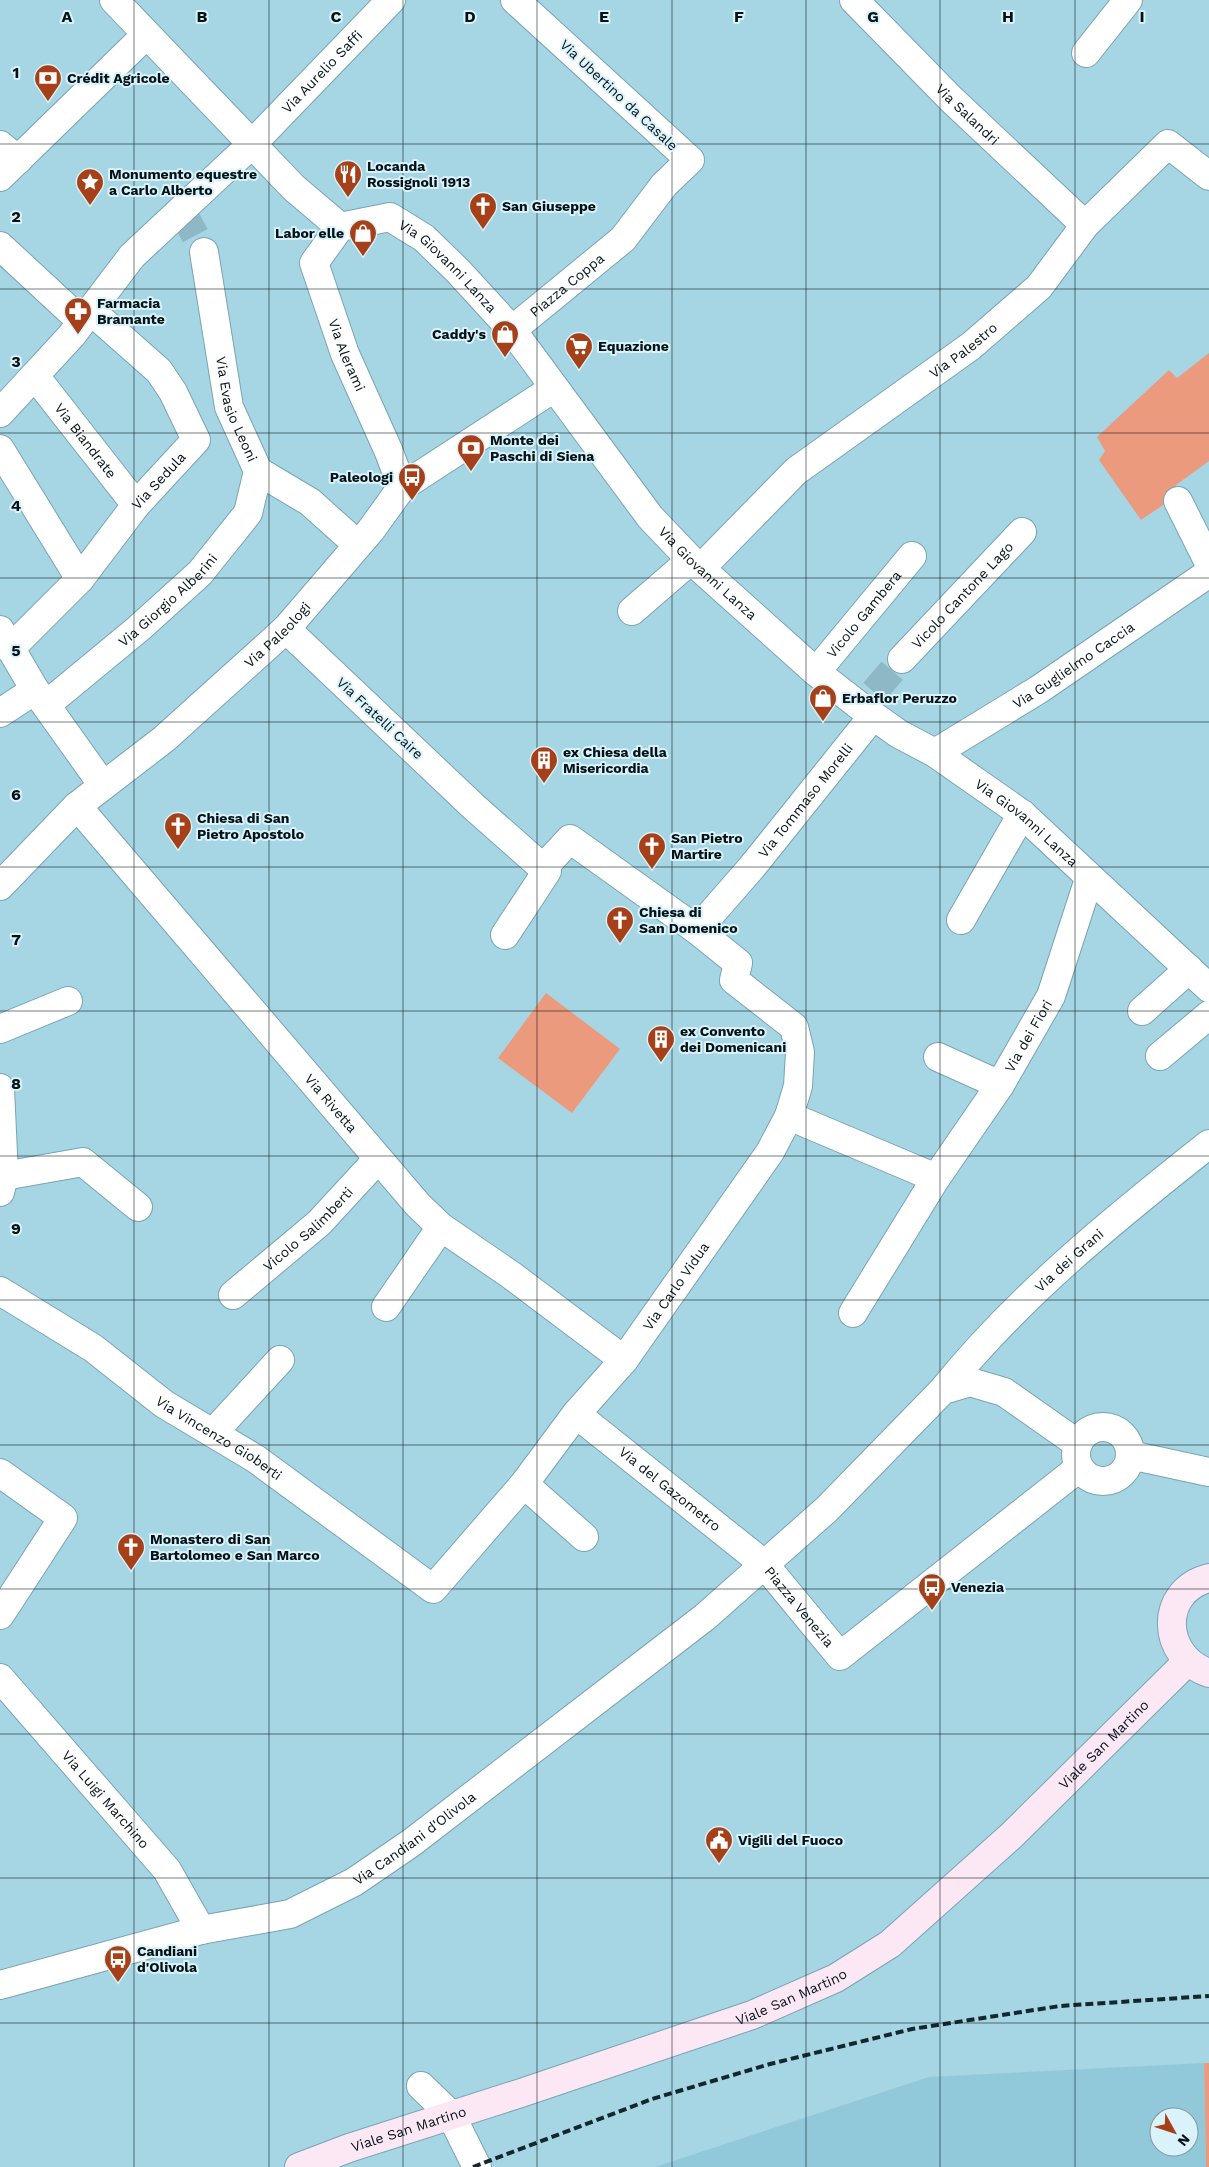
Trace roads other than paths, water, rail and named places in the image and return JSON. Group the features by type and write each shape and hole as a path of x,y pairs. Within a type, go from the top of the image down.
{"main road":[{"path":"1198,1667 1178,1650 1173,1638 1174,1610 1180,1597 1190,1587 1209,1578"},
{"name":"Viale San Martino","path":"299,2167 349,2148 521,2093 752,2014 836,1978 890,1944 1198,1667"}],"street":[{"path":"114,0 294,188 340,226"},
{"name":"Via Aurelio Saffi","path":"0,413 35,376 81,322 132,256 252,144 392,0"},
{"name":"Via Ubertino da Casale","path":"515,0 690,160 664,185 623,239"},
{"name":"Via Salandri","path":"854,0 951,99 1084,225"},
{"path":"1086,53 1128,0"},
{"path":"6,161 146,34"},
{"name":"Via Palestro","path":"632,611 696,564 796,471 971,346 1039,287 1084,225 1168,144 1209,176"},
{"name":"Via Giovanni Lanza","path":"340,226 395,208 458,271 512,330 650,517 696,564 816,672 869,705 899,734 936,753 1022,814 1209,988"},
{"name":"Via Alerami","path":"340,226 314,263 345,354 389,452 402,487"},
{"name":"Piazza Coppa","path":"512,330 623,239"},
{"path":"0,246 81,322"},
{"name":"Via Evasio Leoni","path":"204,252 228,407 258,470 310,502 358,545"},
{"name":"Via Sedula","path":"5,640 80,579 136,505 196,440 173,392 159,371 81,322"},
{"name":"Via Biandrate","path":"35,376 136,505"},
{"name":"Via Paleologi","path":"0,886 77,806 102,784 164,739 286,629 358,545 402,487 554,388"},
{"path":"0,449 80,579"},
{"name":"Via Giorgio Alberini","path":"0,713 40,698 138,629 200,573 248,513 258,470"},
{"path":"1178,501 1209,563"},
{"name":"Vicolo Cantone Lago","path":"902,659 1022,532"},
{"name":"Vicolo Gambera","path":"816,672 912,556"},
{"name":"Via Guglielmo Caccia","path":"936,753 1038,690 1209,573"},
{"name":"Via Fratelli Caire","path":"286,629 474,807 543,868"},
{"path":"5,640 40,698 102,784"},
{"name":"Via Tommaso Morelli","path":"697,930 752,867 869,705"},
{"name":"Via Rivetta","path":"77,806 418,1205 442,1226 624,1360"},
{"path":"961,920 1022,814"},
{"path":"505,935 547,871 543,868 570,839 697,930"},
{"name":"Via dei Fiori","path":"853,1313 936,1178 1000,1085 1051,996 1089,878"},
{"name":"Via Carlo Vidua","path":"433,1589 524,1484 576,1414 624,1360 770,1152 789,1116 798,1086 800,1052 794,1027 734,980 738,963 697,930"},
{"path":"1142,1011 1189,969"},
{"path":"0,1029 68,1001"},
{"path":"1160,1056 1209,1015"},
{"path":"938,1057 1000,1085"},
{"path":"0,1088 2,1184 83,1162 138,1207"},
{"path":"789,1116 936,1178"},
{"name":"Via dei Grani","path":"943,1390 971,1356 1056,1271 1116,1218 1209,1144"},
{"name":"Vicolo Salimberti","path":"233,1295 319,1223 378,1159"},
{"path":"386,1307 442,1226"},
{"name":"Via Vincenzo Gioberti","path":"0,1291 93,1348 164,1404 256,1459 433,1589"},
{"path":"213,1433 280,1360"},
{"name":"Piazza Venezia","path":"943,1390 827,1508 764,1564 840,1656 1078,1456 1082,1437 1096,1427 1113,1428 1126,1439 1130,1455 1124,1472 1109,1480 1092,1479 1078,1456 1004,1392 970,1382 943,1390"},
{"name":"Via del Gazometro","path":"576,1414 764,1564"},
{"path":"1130,1455 1209,1472"},
{"path":"0,1473 63,1518 0,1615"},
{"path":"524,1484 584,1537"},
{"name":"Via Candiani d'Olivola","path":"0,1985 201,1930 290,1914 354,1882 411,1843 698,1623 764,1564"},
{"name":"Via Luigi Marchino","path":"0,1678 167,1870 201,1930"},
{"path":"421,2086 451,2115 477,2167"}],"tunnel":[{"path":"182,211 204,252"},
{"path":"874,692 902,659"}],"railway":[{"path":"473,2167 652,2099 770,2064 912,2029 1060,2006 1209,1996"}],"place":[{"name":"Crédit Agricole","path":"48,102"},
{"name":"Locanda Rossignoli 1913","path":"348,198"},
{"name":"Monumento equestre a Carlo Alberto","path":"90,206"},
{"name":"San Giuseppe","path":"483,230"},
{"name":"Labor elle","path":"363,257"},
{"name":"Farmacia Bramante","path":"78,335"},
{"name":"Caddy's","path":"505,358"},
{"name":"Equazione","path":"579,370"},
{"name":"Monte dei Paschi di Siena","path":"471,472"},
{"name":"Paleologi","path":"412,501"},
{"name":"Erbaflor Peruzzo","path":"823,722"},
{"name":"ex Chiesa della Misericordia","path":"544,784"},
{"name":"Chiesa di San Pietro Apostolo","path":"178,850"},
{"name":"San Pietro Martire","path":"652,870"},
{"name":"Chiesa di San Domenico","path":"620,944"},
{"name":"ex Convento dei Domenicani","path":"661,1063"},
{"name":"Monastero di San Bartolomeo e San Marco","path":"131,1571"},
{"name":"Venezia","path":"932,1611"},
{"name":"Vigili del Fuoco","path":"719,1864"},
{"name":"Candiani d'Olivola","path":"118,1983"}]}
